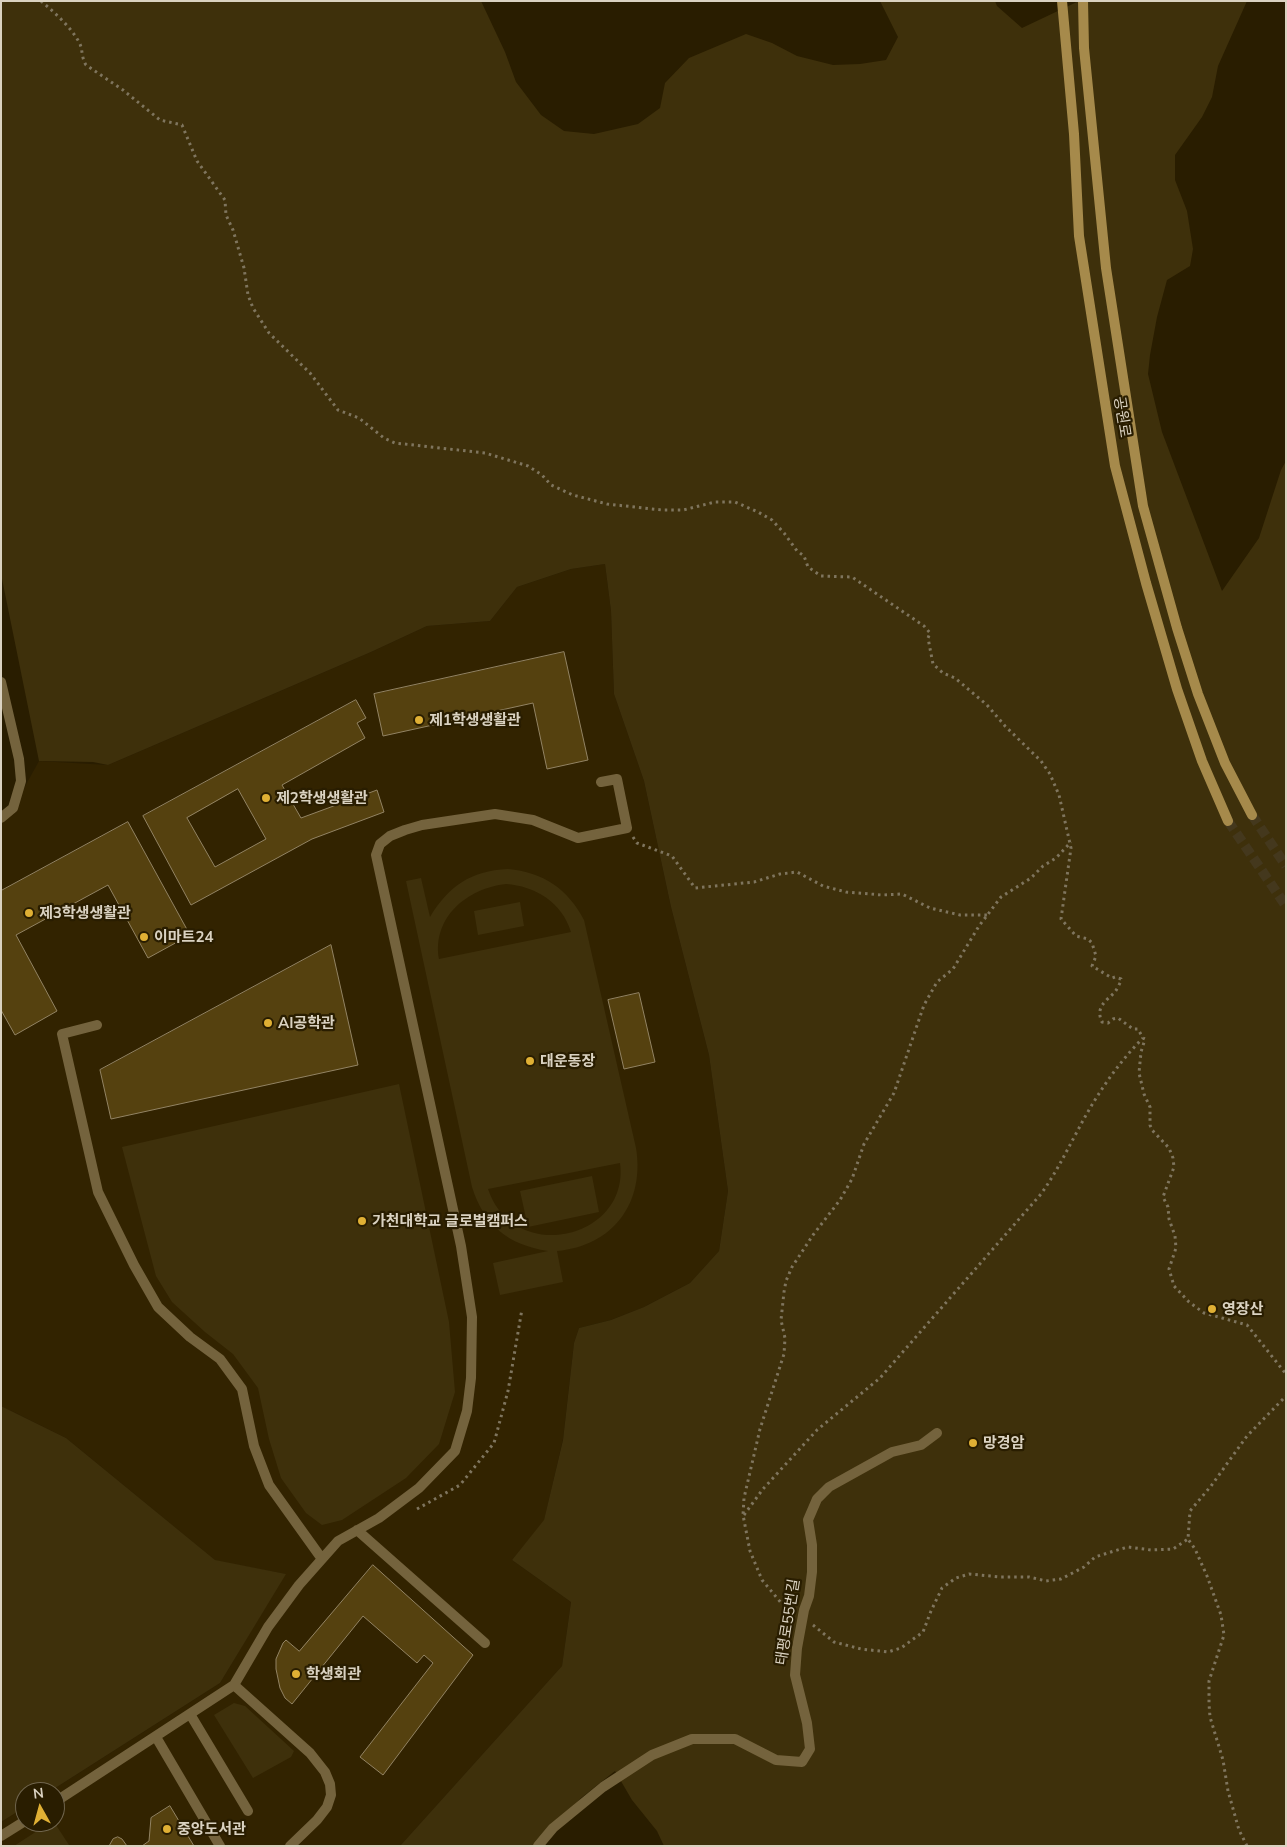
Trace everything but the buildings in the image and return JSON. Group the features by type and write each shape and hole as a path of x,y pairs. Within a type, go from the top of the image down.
{"main road":[{"name":"공원로","path":"1062,1 1074,134 1079,236 1116,466 1146,583 1178,689 1202,761 1228,821"},
{"name":"공원로","path":"1083,1 1084,48 1106,268 1143,506 1177,628 1198,694 1225,762 1252,815"}],"street":[{"path":"1,682 19,759 21,781 13,808 1,818"},
{"path":"65,1796 234,1685 268,1627 299,1585 338,1541 379,1518 419,1488 455,1451 468,1411 472,1378 472,1317 461,1246 376,855 380,844 390,836 405,830 422,825 495,814 533,820 578,838 627,828 617,779 601,782"},
{"path":"97,1025 62,1034 98,1192 134,1265 158,1307 190,1337 220,1359 242,1389 254,1446 269,1485 322,1559"},
{"name":"태평로55번길","path":"538,1846 554,1828 603,1787 652,1755 692,1739 735,1739 776,1760 802,1762 810,1749 807,1723 795,1675 801,1625 810,1588 812,1544 808,1520 817,1499 829,1487 892,1452 921,1445 938,1433"},
{"path":"357,1530 485,1644"},
{"path":"234,1685 310,1753 326,1772 331,1795 326,1807 317,1820 290,1846"},
{"path":"190,1714 248,1811"},
{"path":"156,1737 220,1846"},
{"path":"1,1836 15,1827"}],"path":[{"path":"41,1 62,20 81,44 82,59 86,65 123,90 160,120 182,125 197,162 225,200 226,215 244,268 248,295 253,308 269,333 310,373 338,410 359,418 384,438 395,444 485,453 528,466 542,475 551,485 584,498 615,505 662,510 683,510 715,502 735,502 772,520 797,551 804,556 808,568 821,576 852,577 924,626 930,633 928,638 933,664 943,673 955,678 987,705 1005,726 1041,761 1059,795 1072,848 1061,919 1076,936 1088,939 1092,943 1096,956 1092,966 1121,981 1116,990 1102,1003 1100,1017 1102,1022 1108,1023 1118,1018 1133,1029 1138,1029 1145,1039 1141,1052 1139,1073 1144,1094 1150,1107 1150,1125 1152,1130 1172,1152 1174,1158 1174,1168 1162,1197 1168,1207 1169,1219 1175,1236 1176,1248 1169,1269 1174,1286 1189,1302 1204,1313 1247,1325 1286,1374"},
{"path":"627,828 637,843 672,856 695,888 754,882 780,874 798,872 823,886 846,892 882,895 902,894 930,908 960,915 988,915"},
{"path":"810,1588 782,1604 762,1580 750,1551 743,1515 744,1498 760,1429 784,1354 782,1320 786,1281 792,1267 812,1235 840,1200 852,1180 864,1144 894,1093 929,995 937,982 953,969 1001,897 1031,878 1043,866 1056,858 1071,842"},
{"path":"743,1515 763,1489 817,1430 880,1378 1041,1194 1061,1164 1086,1116 1116,1070 1143,1038"},
{"path":"417,1510 460,1485 494,1443 508,1392 522,1308"},
{"path":"1248,1846 1239,1830 1228,1791 1223,1760 1210,1717 1209,1681 1224,1635 1221,1615 1195,1549 1188,1539 1190,1511 1211,1486 1246,1436 1286,1396"},
{"path":"801,1625 811,1624 834,1642 861,1649 888,1652 901,1648 923,1632 942,1588 956,1578 968,1574 1001,1578 1029,1577 1046,1581 1061,1579 1084,1567 1095,1558 1114,1551 1128,1548 1173,1549 1188,1539"}],"shaded area":[{"path":"1,1 481,1 505,52 516,82 541,115 564,131 594,134 638,124 660,108 665,83 689,58 746,34 772,43 797,56 833,65 860,64 886,60 898,37 880,1 995,1 997,6 1022,28 1079,1 1247,1 1218,66 1212,97 1202,117 1175,155 1175,180 1187,211 1193,249 1190,266 1167,280 1157,317 1148,374 1162,432 1222,591 1259,538 1281,470 1286,461 1286,1846 664,1846 657,1831 632,1800 615,1771 581,1798 536,1846 400,1846 562,1666 571,1602 512,1560 544,1520 563,1440 574,1343 579,1328 611,1320 644,1307 690,1283 719,1251 728,1191 709,1055 671,907 644,781 614,694 611,611 605,564 571,569 517,587 490,621 427,626 108,765 93,762 39,761 1,574"},
{"name":"가천대학교 글로벌캠퍼스","path":"605,564 611,611 614,694 644,781 671,907 709,1055 728,1191 719,1251 690,1283 644,1307 611,1320 579,1328 574,1343 563,1439 544,1521 512,1560 571,1602 562,1666 400,1846 1,1846 1,1822 15,1813 15,1832 65,1832 65,1782 220,1683 285,1574 216,1561 66,1438 1,1406 1,818 13,808 39,761 108,765 427,626 490,621 517,587 571,569"},
{"name":"대운동장","path":"495,870 521,871 543,878 570,899 584,920 636,1148 637,1168 635,1187 630,1203 621,1218 609,1231 594,1241 557,1251 563,1282 500,1295 493,1263 548,1251 521,1244 499,1231 483,1212 472,1187 406,881 421,878 430,917 445,897 462,882 482,873","holes":["506,884 527,888 546,898 561,912 571,932 439,959 438,944 441,930 447,918 456,907 466,898 479,892","620,1163 618,1189 607,1210 589,1225 568,1233 544,1235 521,1228 502,1213 488,1189"]},
{"path":"520,902 524,926 478,935 474,911"},
{"path":"399,1084 449,1322 455,1392 439,1444 406,1478 342,1520 322,1525 306,1513 281,1478 269,1439 258,1388 233,1354 172,1302 156,1276 122,1147"},
{"path":"592,1176 599,1212 528,1227 520,1191"},
{"path":"1,1406 66,1438 215,1560 286,1574 220,1683 65,1782 15,1782 15,1813 1,1822"},
{"path":"234,1703 245,1706 294,1751 291,1757 253,1778 214,1715"},
{"path":"36,1832 61,1832 69,1845 14,1846"}],"tunnel":[{"path":"1252,815 1286,866"},
{"path":"1228,821 1286,906"}],"place":[{"name":"제1학생생활관","path":"419,720"},
{"name":"제2학생생활관","path":"266,798"},
{"name":"제3학생생활관","path":"29,913"},
{"name":"이마트24","path":"144,937"},
{"name":"AI공학관","path":"268,1023"},
{"name":"대운동장","path":"530,1061"},
{"name":"가천대학교 글로벌캠퍼스","path":"362,1221"},
{"name":"영장산","path":"1212,1309"},
{"name":"망경암","path":"973,1443"},
{"name":"학생회관","path":"296,1674"},
{"name":"중앙도서관","path":"167,1829"}]}
